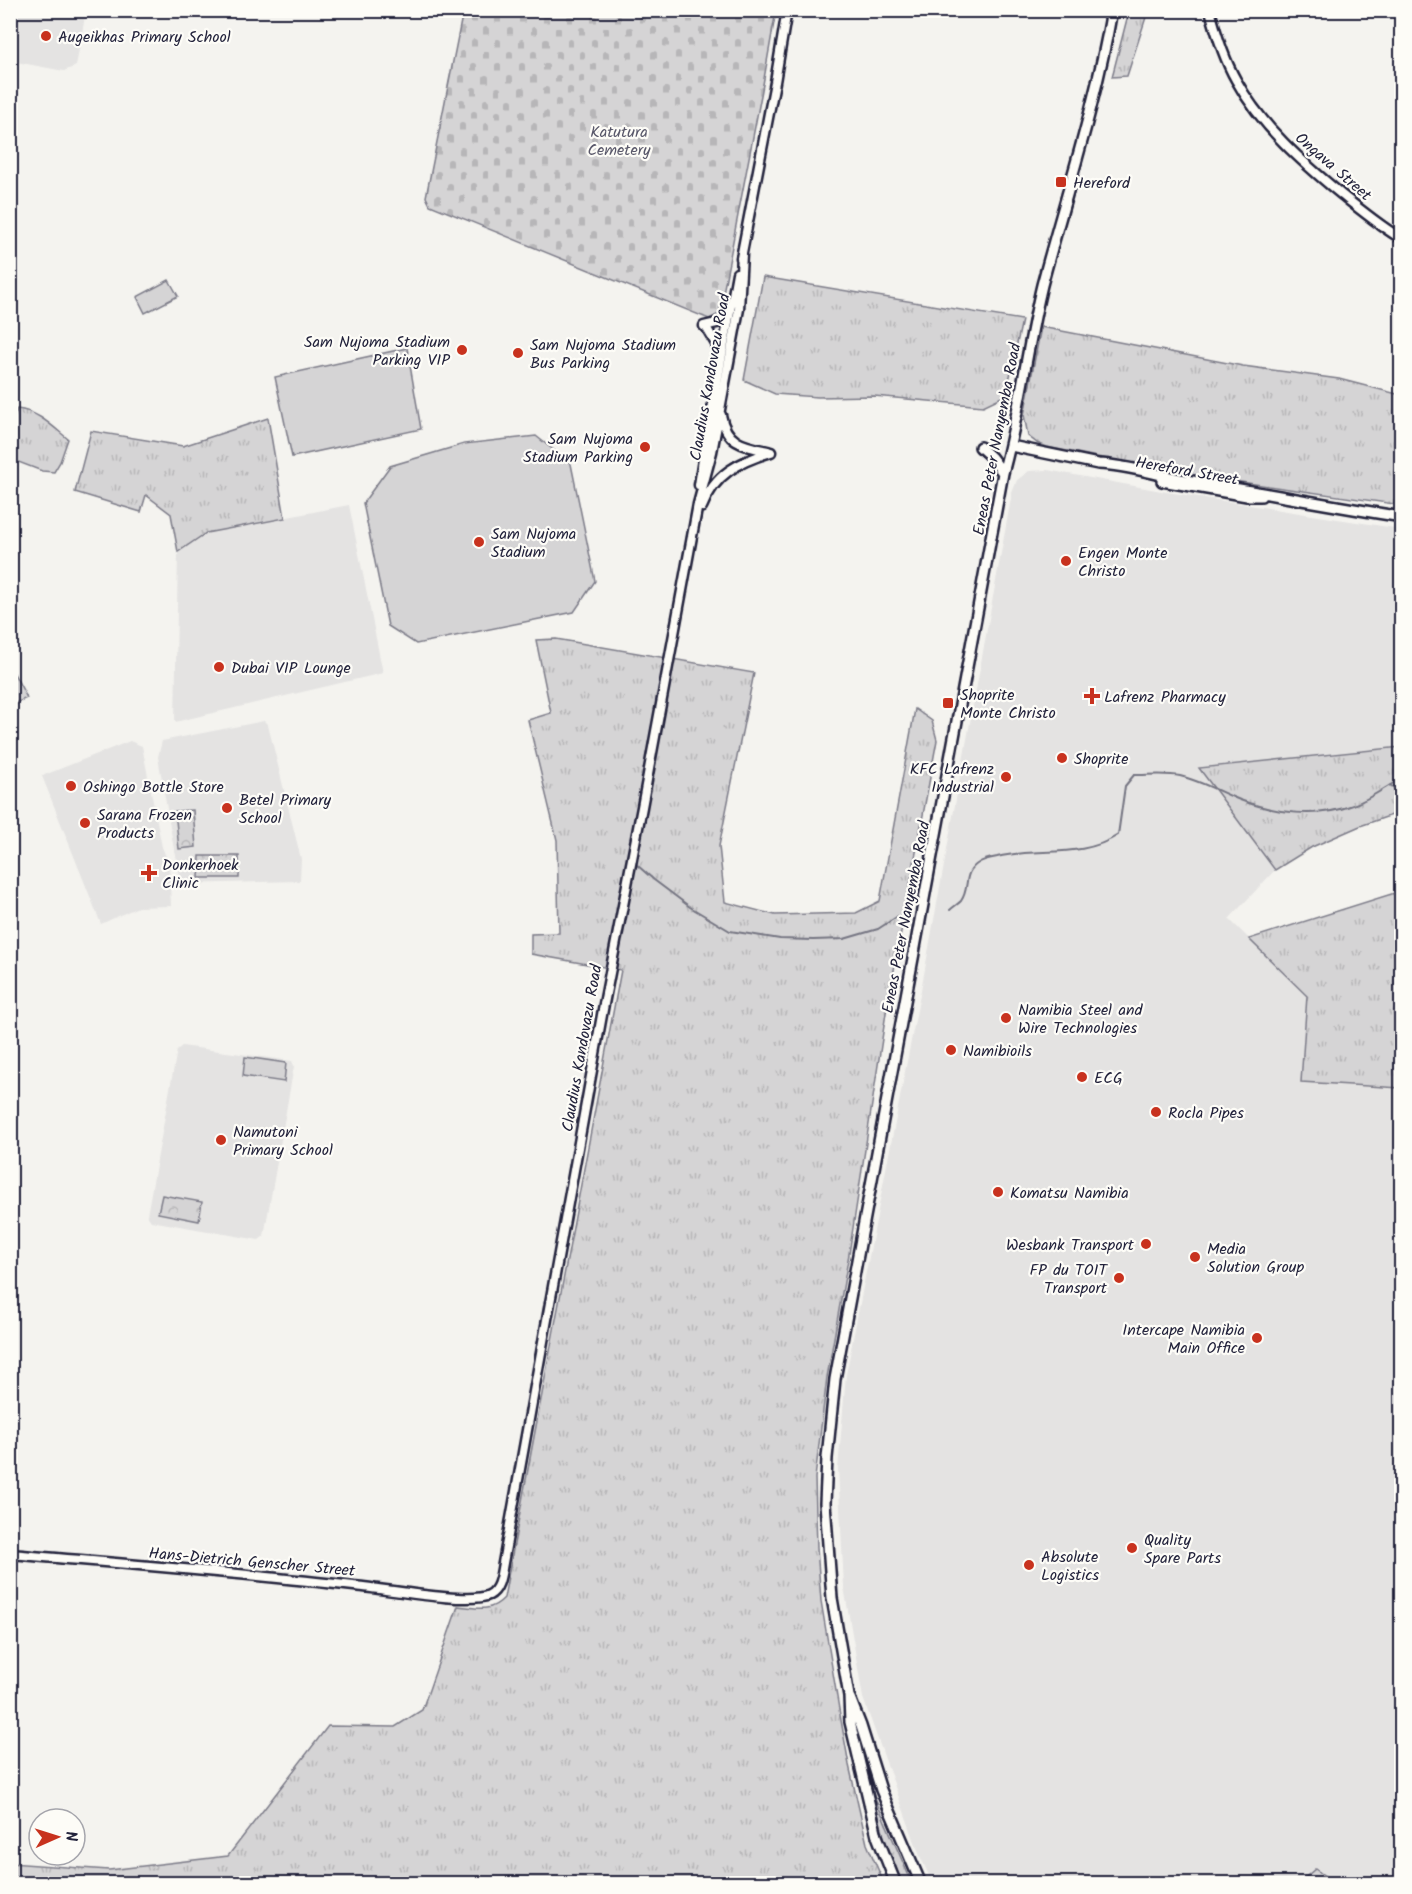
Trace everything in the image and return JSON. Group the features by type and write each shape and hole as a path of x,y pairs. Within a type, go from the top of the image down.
{"main road":[{"name":"Eneas Peter Nanyemba Road","path":"896,1884 877,1836 850,1722 849,1696 837,1632 827,1548 825,1484 834,1389 1003,474 1011,446 1042,287 1095,91 1112,10"},
{"name":"Hereford Street","path":"1011,446 1098,464 1110,470 1176,484 1247,496 1272,496 1401,517"},
{"path":"980,447 992,457 1003,474"},
{"name":"Eneas Peter Nanyemba Road","path":"849,1696 881,1790 921,1884"}],"street":[{"name":"Claudius Kandovazu Road","path":"490,1595 495,1591 503,1563 604,1004 694,529 704,453 730,307 787,10"},
{"name":"Ongava Street","path":"1210,10 1235,79 1271,129 1317,175 1401,239"},
{"name":"Claudius Kandovazu Road","path":"698,504 712,452 739,309 742,254"},
{"path":"720,362 716,344 705,326 721,322 730,307"},
{"path":"694,529 704,502 724,474 747,459 771,452 736,442 726,430 720,409"},
{"name":"Hans-Dietrich Genscher Street","path":"10,1554 344,1584 466,1599 490,1595"}],"shaded area":[{"name":"Augeikhas Primary School","path":"10,11 86,11 76,66 64,71 11,61"},
{"path":"1047,470 1167,492 1401,529 1401,747 1200,769 1275,870 1229,919 1307,996 1301,1082 1401,1088 1401,1883 1335,1883 1315,1869 1299,1884 933,1884 920,1856 863,1698 844,1587 838,1469 846,1375 925,969 1012,493 1017,480 1029,471"},
{"path":"349,505 383,673 175,722 178,552 206,533"},
{"name":"Betel Primary School","path":"264,721 268,725 301,859 300,881 184,884 179,878 158,757 162,741"},
{"path":"130,741 142,746 162,847 169,864 171,906 138,907 101,924 42,776"},
{"name":"Namutoni Primary School","path":"182,1046 292,1061 294,1066 264,1236 259,1240 151,1221 147,1215 177,1050"}],"green space":[{"name":"Katutura Cemetery","path":"463,11 776,11 719,314 709,319 430,205 426,197"},
{"path":"1129,11 1148,11 1127,76 1112,77"},
{"path":"763,277 1022,320 1006,395 983,406 874,396 818,397 775,394 744,380"},
{"path":"169,280 178,296 145,313 137,297"},
{"path":"1041,327 1243,366 1339,379 1401,395 1401,505 1178,473 1047,447 1037,443 1028,436 1024,415"},
{"path":"407,348 421,429 292,457 275,377"},
{"path":"17,409 38,416 68,439 54,472 42,471 13,460 10,442"},
{"path":"268,418 285,518 206,533 178,552 171,514 146,495 141,512 75,492 91,431 183,446"},
{"name":"Sam Nujoma Stadium","path":"536,436 571,464 595,581 574,612 416,644 388,626 363,503 390,466 464,444"},
{"path":"556,639 754,673 719,846 725,902 775,915 856,913 880,901 915,709 932,721 937,740 886,1013 849,1254 827,1377 815,1478 821,1601 839,1709 867,1844 884,1883 11,1884 10,1863 27,1864 27,1867 109,1870 228,1856 328,1726 395,1727 422,1710 458,1606 488,1608 504,1598 621,970 531,954 531,934 559,933 557,840 528,720 551,713 536,640"},
{"path":"10,666 27,698 11,705 10,705"},
{"path":"1401,747 1401,812 1360,826 1312,847 1275,870 1199,768"},
{"path":"193,810 196,847 179,849 175,811"},
{"path":"200,856 239,856 239,878 199,878"},
{"path":"1401,891 1401,1088 1301,1082 1307,996 1249,939"},
{"path":"245,1057 286,1063 284,1082 243,1076"},
{"path":"162,1195 202,1202 199,1221 158,1213"},
{"path":"873,1794 912,1883 902,1883 884,1837"},
{"path":"1315,1869 1335,1883 1299,1883"}],"waterway":[{"path":"950,910 964,896 970,871 982,861 1012,854 1090,847 1118,835 1125,786 1134,775 1180,776 1253,805 1296,813 1325,812 1353,805 1402,778"},
{"path":"1390,785 1402,794"},
{"path":"637,865 690,907 730,931 780,939 844,939 878,929 898,916"},
{"path":"10,1157 14,1249 14,1265 10,1278"}],"place":[{"name":"Augeikhas Primary School","path":"46,36"},
{"name":"Hereford","path":"1061,182"},
{"name":"Sam Nujoma Stadium Parking VIP","path":"462,350"},
{"name":"Sam Nujoma Stadium Bus Parking","path":"518,353"},
{"name":"Sam Nujoma Stadium Parking","path":"645,447"},
{"name":"Sam Nujoma Stadium","path":"479,542"},
{"name":"Engen Monte Christo","path":"1066,561"},
{"name":"Dubai VIP Lounge","path":"219,667"},
{"name":"Lafrenz Pharmacy","path":"1092,696"},
{"name":"Shoprite Monte Christo","path":"948,703"},
{"name":"Shoprite","path":"1062,758"},
{"name":"KFC Lafrenz Industrial","path":"1006,777"},
{"name":"Oshingo Bottle Store","path":"71,786"},
{"name":"Betel Primary School","path":"227,808"},
{"name":"Sarana Frozen Products","path":"85,823"},
{"name":"Donkerhoek Clinic","path":"149,873"},
{"name":"Namibia Steel and Wire Technologies","path":"1006,1018"},
{"name":"Namibioils","path":"951,1050"},
{"name":"ECG","path":"1082,1077"},
{"name":"Rocla Pipes","path":"1156,1112"},
{"name":"Namutoni Primary School","path":"221,1140"},
{"name":"Komatsu Namibia","path":"998,1192"},
{"name":"Wesbank Transport","path":"1146,1244"},
{"name":"Media Solution Group","path":"1195,1257"},
{"name":"FP du TOIT Transport","path":"1119,1278"},
{"name":"Intercape Namibia Main Office","path":"1257,1338"},
{"name":"Quality Spare Parts","path":"1132,1548"},
{"name":"Absolute Logistics","path":"1029,1565"}]}
